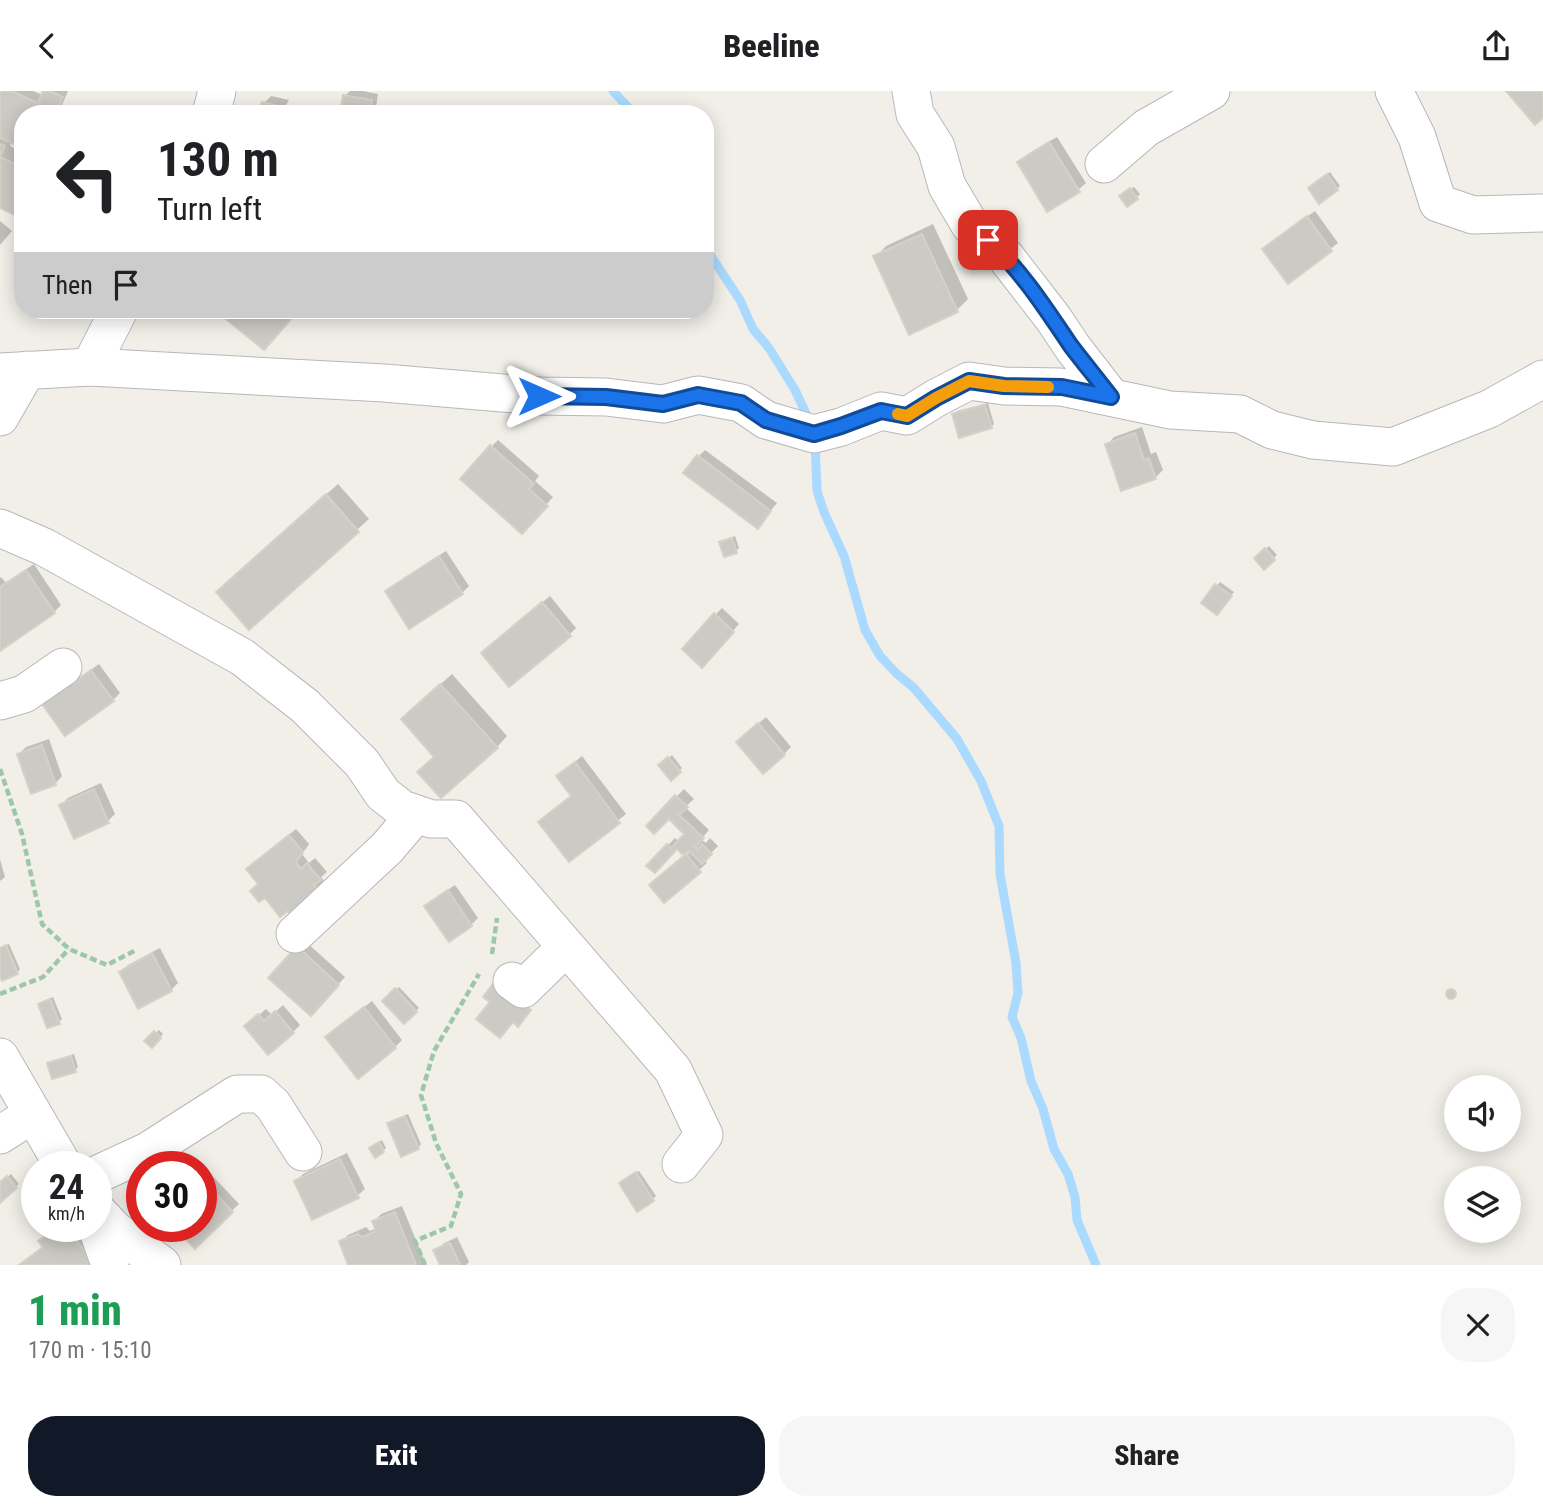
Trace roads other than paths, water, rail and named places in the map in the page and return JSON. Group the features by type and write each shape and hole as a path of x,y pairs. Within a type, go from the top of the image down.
{"street":[{"path":"911,91 915,114 936,147 947,186 970,225 1005,256 1111,397"},
{"path":"1104,164 1146,128 1212,91"},
{"path":"1394,91 1416,137 1438,203 1473,215 1543,213"},
{"path":"90,367 114,319"},
{"path":"0,417 14,371 90,367 384,383 539,396 606,397 663,404 698,395 741,403 766,420 814,434 881,411 907,416 969,381 1004,386 1062,387 1170,409 1240,414 1272,430 1313,440 1393,447 1489,409 1543,379"},
{"path":"0,528 44,547 242,657 305,706 362,763 383,794 402,809 431,819 456,819 673,1070 704,1135 681,1164"},
{"path":"0,701 24,694 63,667"},
{"path":"295,934 387,848 416,814"},
{"path":"493,972 523,989 566,947"},
{"path":"0,1056 55,1151"},
{"path":"112,1168 148,1151 237,1094 261,1094 273,1105 303,1152"},
{"path":"0,1135 33,1114"},
{"path":"112,1227 162,1265"},
{"path":"102,1242 110,1265"}],"waterway":[{"path":"613,91 626,105"},
{"path":"714,261 740,300 753,329 769,348 795,390 810,422"},
{"path":"815,442 817,491 844,556 865,630 880,656 914,688 957,739 981,781 999,826 1000,874 1016,963 1018,993 1012,1017 1021,1038 1031,1081 1043,1109 1054,1149 1068,1174 1075,1197 1077,1220 1096,1265"}]}
